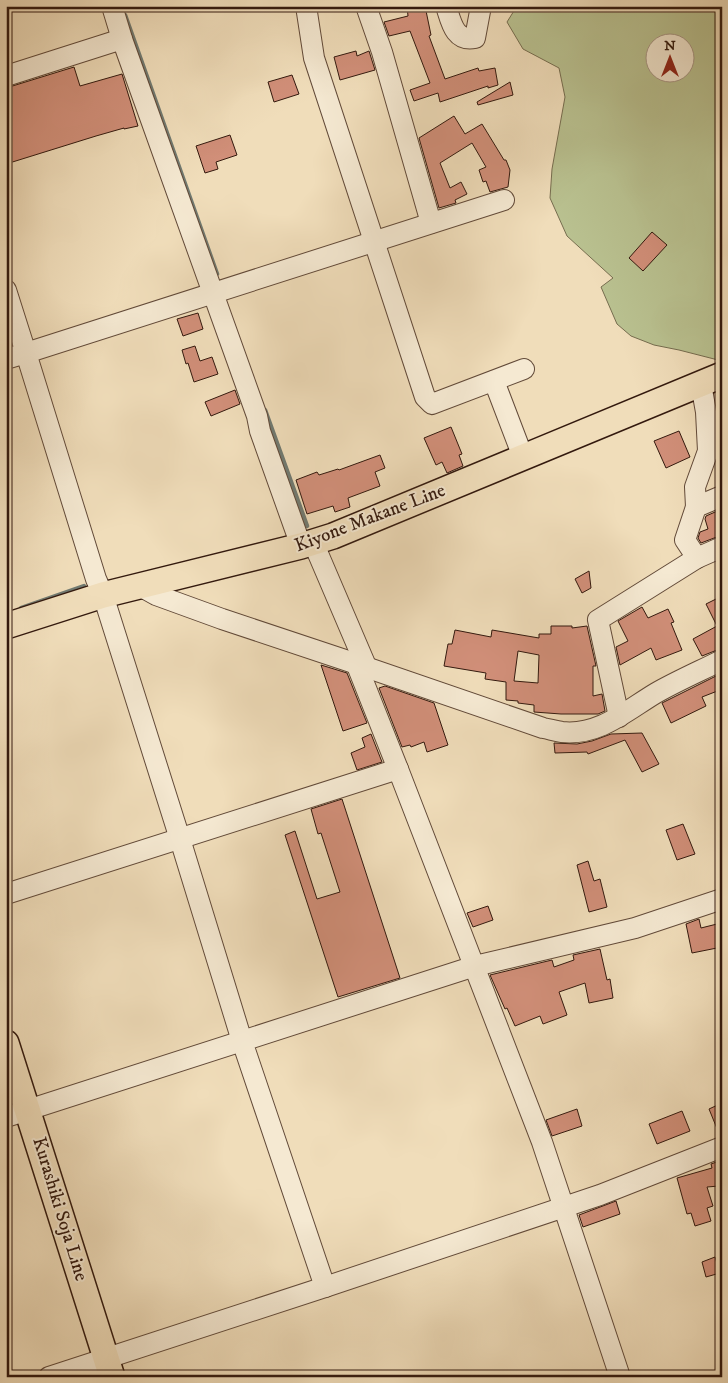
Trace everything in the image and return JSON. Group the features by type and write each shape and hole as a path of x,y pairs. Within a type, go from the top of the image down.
{"main road":[{"name":"Kiyone Makane Line","path":"6,626 138,585 333,536 711,380"},
{"name":"Kurashiki Soja Line","path":"6,1042 17,1113 109,1367"}],"street":[{"path":"112,6 122,39 219,291 260,431 284,501 307,544 361,665 398,769 542,1142 620,1377"},
{"path":"306,6 314,58 424,397 432,404 524,369"},
{"path":"366,6 382,52 431,222"},
{"path":"446,6 457,33 463,38 469,39 475,38 481,6"},
{"path":"6,76 122,39"},
{"path":"6,359 504,200"},
{"path":"6,290 242,1041 325,1287"},
{"path":"697,558 685,540 696,507 695,487 708,451 706,412 711,380"},
{"path":"494,381 524,457"},
{"path":"696,507 722,496"},
{"path":"620,717 598,620 697,558 722,547"},
{"path":"138,585 156,595 222,619 543,728 562,732 596,729 620,717 688,676 722,660"},
{"path":"6,894 398,769"},
{"path":"17,1113 475,966 635,928 722,900"},
{"path":"49,1377 109,1367 325,1287 600,1195 722,1147"}],"green space":[{"path":"517,6 722,6 722,361 654,345 631,336 617,324 601,287 613,278 567,236 550,198 552,169 565,97 559,68 523,49 507,22"}],"building":[{"path":"407,6 425,6 431,35 429,36 445,79 478,68 479,71 495,68 498,85 488,88 488,86 440,102 438,93 414,101 410,90 430,83 410,31 389,36 384,22 408,16"},
{"path":"356,51 357,56 369,51 375,70 340,80 334,57"},
{"path":"74,67 80,86 122,74 138,126 96,136 6,164 6,88"},
{"path":"292,75 299,94 274,102 268,82"},
{"path":"510,82 513,95 478,105 477,102"},
{"path":"454,116 465,134 482,124 504,160 506,160 510,170 508,187 490,192 486,181 483,182 479,170 486,167 472,143 440,163 450,188 461,182 467,194 455,200 456,203 439,208 419,138"},
{"path":"230,135 237,155 216,162 218,169 205,173 196,146"},
{"path":"652,232 667,245 643,271 629,258"},
{"path":"198,313 203,329 183,336 177,319"},
{"path":"195,346 200,361 212,357 218,374 194,382 182,350"},
{"path":"235,390 240,404 211,416 205,402"},
{"path":"451,427 462,454 459,455 463,466 447,473 442,462 436,465 424,438"},
{"path":"679,431 690,457 666,468 654,441"},
{"path":"380,455 385,468 375,472 380,486 348,498 350,507 335,512 333,506 307,514 296,480 317,472 319,475 339,470"},
{"path":"722,509 722,535 701,543 698,538 700,532 708,529 706,516"},
{"path":"589,571 591,588 582,593 575,579"},
{"path":"722,596 722,648 702,656 693,639 717,626 706,604"},
{"path":"642,607 648,618 668,609 674,622 671,623 682,650 656,660 651,648 620,665 616,647 628,641 618,621"},
{"path":"551,626 572,626 572,628 587,626 596,666 593,666 593,696 602,694 605,711 598,714 534,712 534,705 506,700 506,682 485,679 486,673 444,666 448,644 452,644 455,630 491,637 492,630 539,638 539,634 551,634","holes":["518,651 539,655 538,683 514,681"]},
{"path":"321,665 347,673 367,723 343,731"},
{"path":"722,673 722,693 720,690 702,697 706,706 671,723 662,703"},
{"path":"385,686 434,703 448,745 427,752 424,742 411,747 410,745 402,747 379,688"},
{"path":"642,733 659,764 642,772 625,740 588,754 587,752 555,753 554,743 577,744 611,734"},
{"path":"371,734 382,762 357,770 351,753 365,747 362,738"},
{"path":"342,799 400,978 338,997 285,835 295,831 317,899 340,892 321,833 318,834 311,809"},
{"path":"683,824 695,854 677,860 666,830"},
{"path":"588,861 594,881 600,879 607,907 589,912 577,865"},
{"path":"488,906 493,920 473,927 467,913"},
{"path":"699,919 701,928 717,924 722,947 692,953 686,924"},
{"path":"600,949 607,980 610,979 613,998 589,1003 585,983 559,992 567,1015 543,1024 540,1016 515,1026 490,975 552,960 554,967 574,960 573,955"},
{"path":"722,1103 722,1135 720,1136 709,1109"},
{"path":"577,1109 582,1126 552,1136 546,1120"},
{"path":"682,1111 690,1131 657,1144 649,1124"},
{"path":"722,1160 722,1190 720,1190 719,1186 707,1187 713,1206 707,1208 711,1221 695,1226 691,1213 687,1214 677,1178 712,1168 711,1164"},
{"path":"616,1201 620,1214 583,1227 579,1215"},
{"path":"715,1257 720,1273 706,1277 702,1262"}],"waterway":[{"path":"125,15 217,274"},
{"path":"265,410 307,526"},
{"path":"21,608 84,586"}]}
